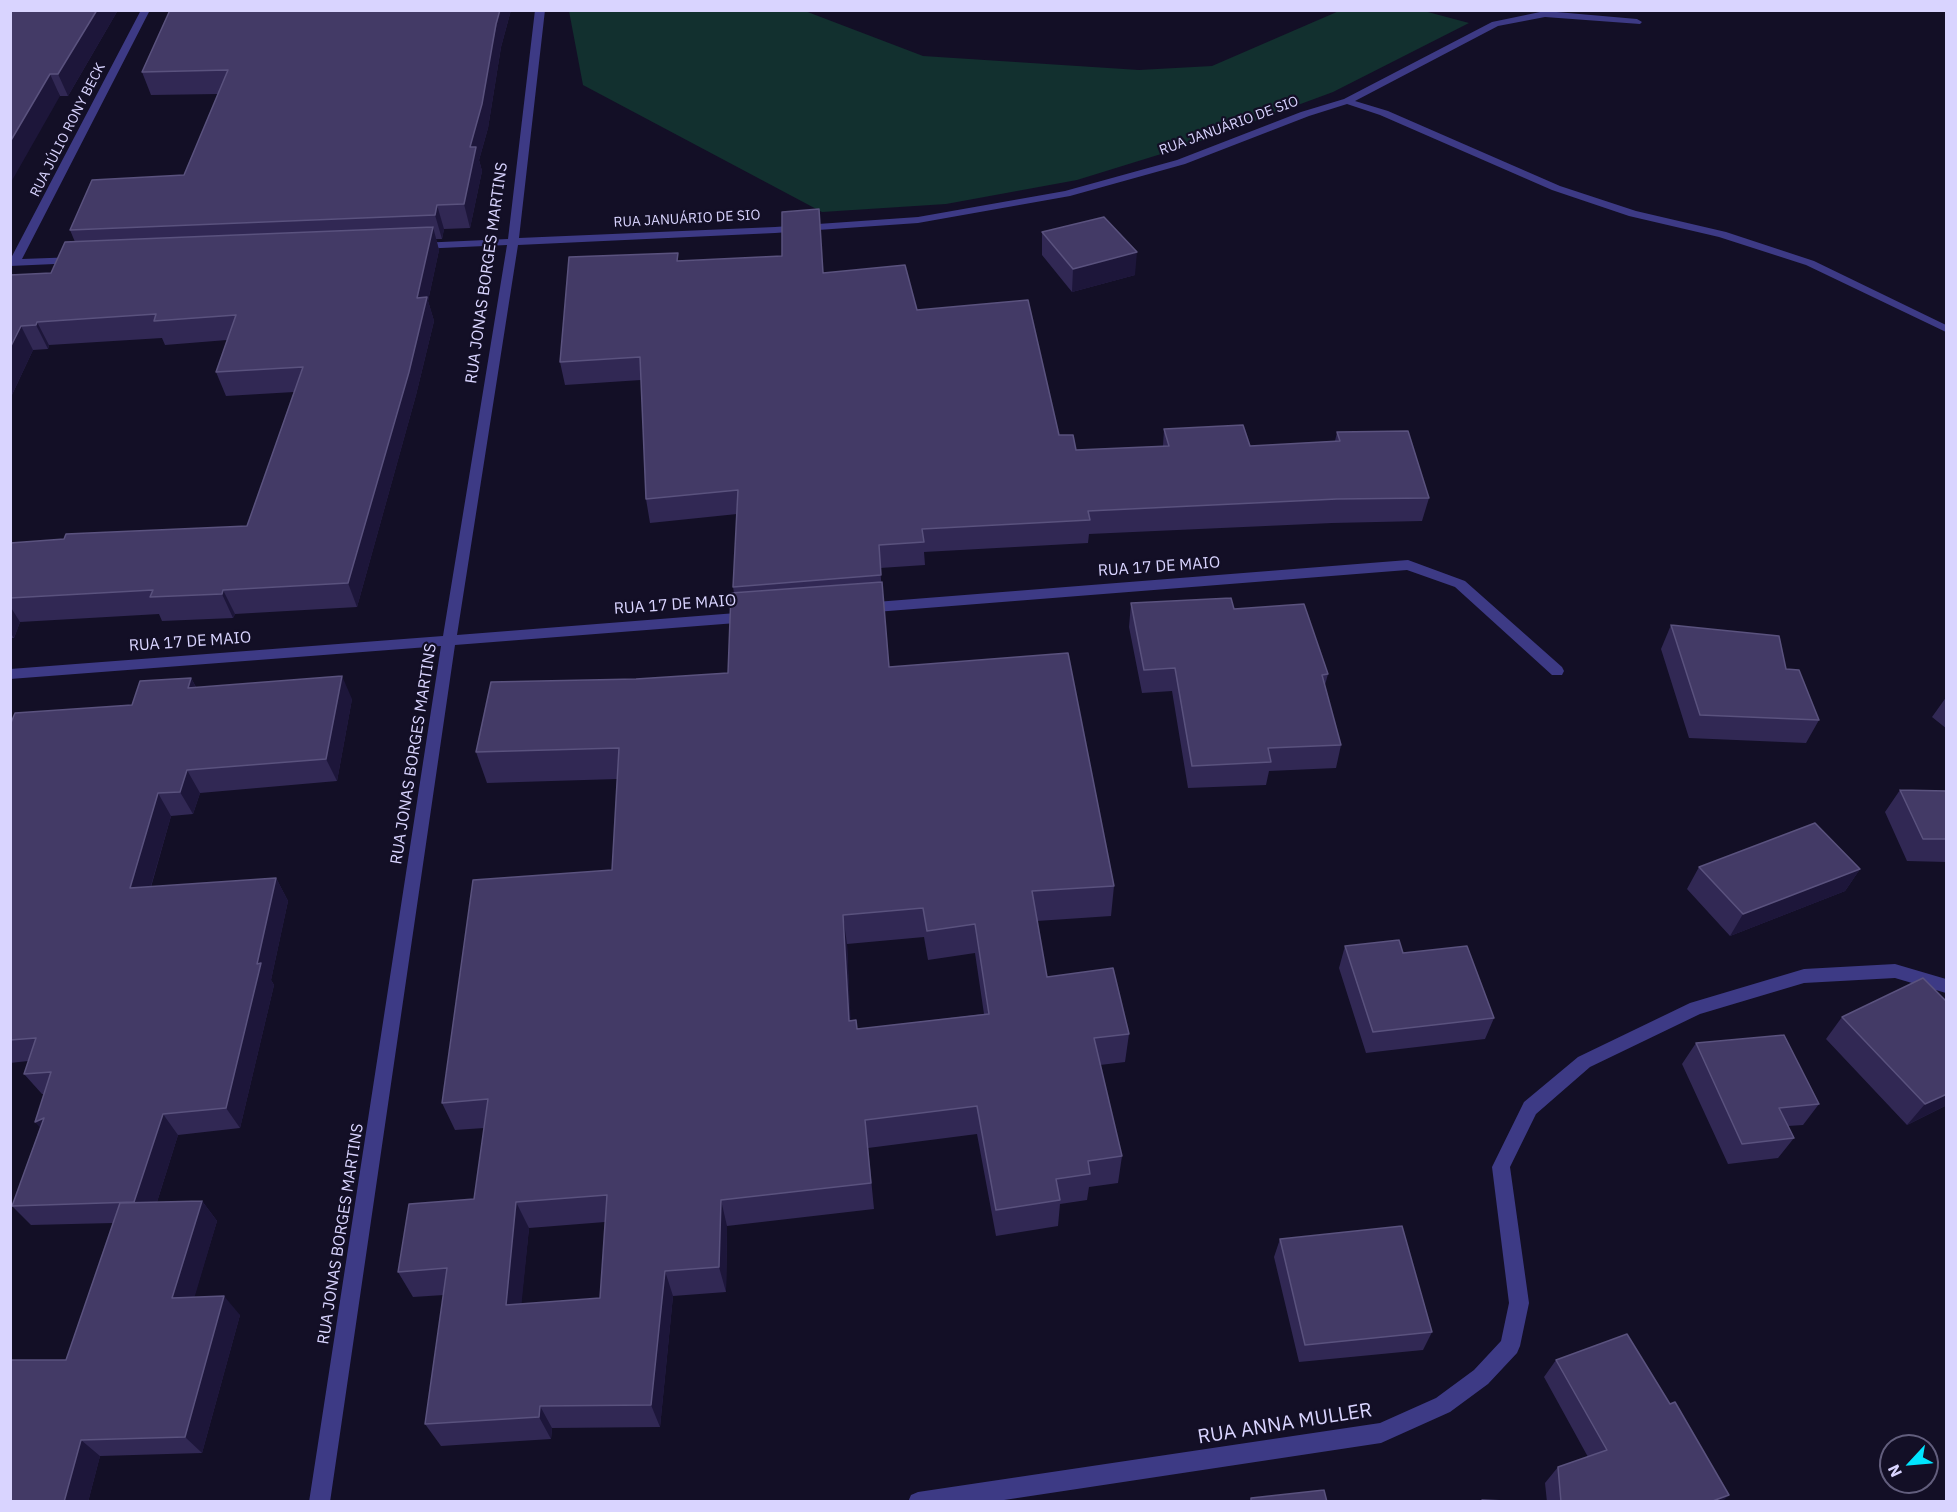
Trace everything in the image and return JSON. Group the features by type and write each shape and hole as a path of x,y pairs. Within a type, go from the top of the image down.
{"street":[{"name":"RUA JÚLIO RONY BECK","path":"13,262 146,10"},
{"name":"RUA JONAS BORGES MARTINS","path":"319,1502 449,640 513,242 540,10"},
{"name":"RUA JANUÁRIO DE SIO","path":"406,246 918,220 1066,194 1181,162 1305,114 1347,101 1495,24 1545,14 1637,22"},
{"path":"1347,101 1384,113 1556,188 1633,214 1722,234 1810,263 1947,329"},
{"path":"13,262 86,259"},
{"name":"RUA 17 DE MAIO","path":"851,609 1408,566 1461,584 1557,671"},
{"name":"RUA 17 DE MAIO","path":"10,674 768,615"},
{"name":"RUA ANNA MULLER","path":"918,1502 1381,1433 1443,1405 1481,1377 1510,1346 1519,1303 1501,1167 1530,1107 1584,1062 1696,1008 1804,976 1895,971 1947,986"}],"green space":[{"path":"569,11 805,11 923,56 1139,70 1212,66 1339,11 1424,11 1469,23 1333,92 1187,146 1077,180 946,204 822,212 583,85"}],"building":[{"path":"10,10 97,10 58,74 50,74 10,142"},
{"path":"170,10 500,10 482,104 470,147 476,147 464,204 437,205 435,215 70,230 92,180 184,175 228,70 142,72"},
{"path":"819,209 823,273 905,265 917,310 1028,300 1059,435 1073,435 1076,450 1169,446 1164,429 1243,425 1250,446 1340,441 1337,432 1408,431 1429,498 1337,499 1088,511 1090,520 922,529 924,542 879,545 881,575 733,587 738,490 646,499 640,357 560,362 569,257 678,253 677,261 782,256 782,212"},
{"path":"1104,217 1137,252 1073,269 1042,232"},
{"path":"433,227 417,298 427,297 409,372 348,583 223,590 222,594 150,597 153,590 10,598 10,543 64,539 66,534 247,526 303,367 216,372 236,315 154,321 156,314 37,322 36,325 21,326 10,348 10,275 51,273 65,242"},
{"path":"882,582 889,667 1068,653 1114,886 1032,891 1047,977 1113,968 1129,1034 1094,1038 1122,1156 1088,1161 1090,1174 1056,1179 1060,1200 996,1210 977,1106 865,1120 871,1183 721,1200 719,1267 665,1271 651,1405 540,1406 539,1417 425,1424 447,1268 398,1272 409,1204 474,1199 488,1099 442,1103 473,880 612,870 619,748 476,752 491,682 636,679 728,673 731,593","holes":["923,908 927,931 975,924 989,1014 857,1029 856,1020 849,1021 843,915","607,1195 600,1298 506,1305 516,1202"]},
{"path":"1231,598 1234,609 1304,604 1328,674 1322,675 1341,745 1268,748 1271,762 1192,766 1175,668 1144,670 1131,603"},
{"path":"1671,625 1779,636 1786,669 1799,670 1819,720 1700,715"},
{"path":"342,676 326,759 187,770 180,792 158,793 130,888 276,878 257,964 261,963 226,1108 163,1114 134,1202 12,1206 44,1118 35,1122 51,1072 24,1074 36,1038 10,1040 10,725 15,713 132,705 140,681 191,678 188,688"},
{"path":"1900,790 1947,791 1947,839 1923,839"},
{"path":"1815,823 1860,869 1743,914 1699,867"},
{"path":"1399,940 1403,953 1467,946 1494,1018 1373,1032 1345,946"},
{"path":"1923,978 1947,1002 1947,1094 1925,1104 1842,1017"},
{"path":"1784,1035 1819,1104 1779,1108 1794,1138 1742,1144 1696,1043"},
{"path":"202,1201 172,1298 224,1296 185,1437 81,1440 64,1502 10,1502 11,1360 66,1360 120,1203"},
{"path":"1402,1226 1432,1332 1305,1345 1280,1239"},
{"path":"1627,1334 1670,1404 1675,1402 1729,1495 1710,1502 1561,1502 1558,1467 1607,1450 1556,1360"},
{"path":"1324,1490 1327,1502 1251,1502 1251,1498"},
{"path":"1482,1500 1528,1502 1482,1502"}]}
